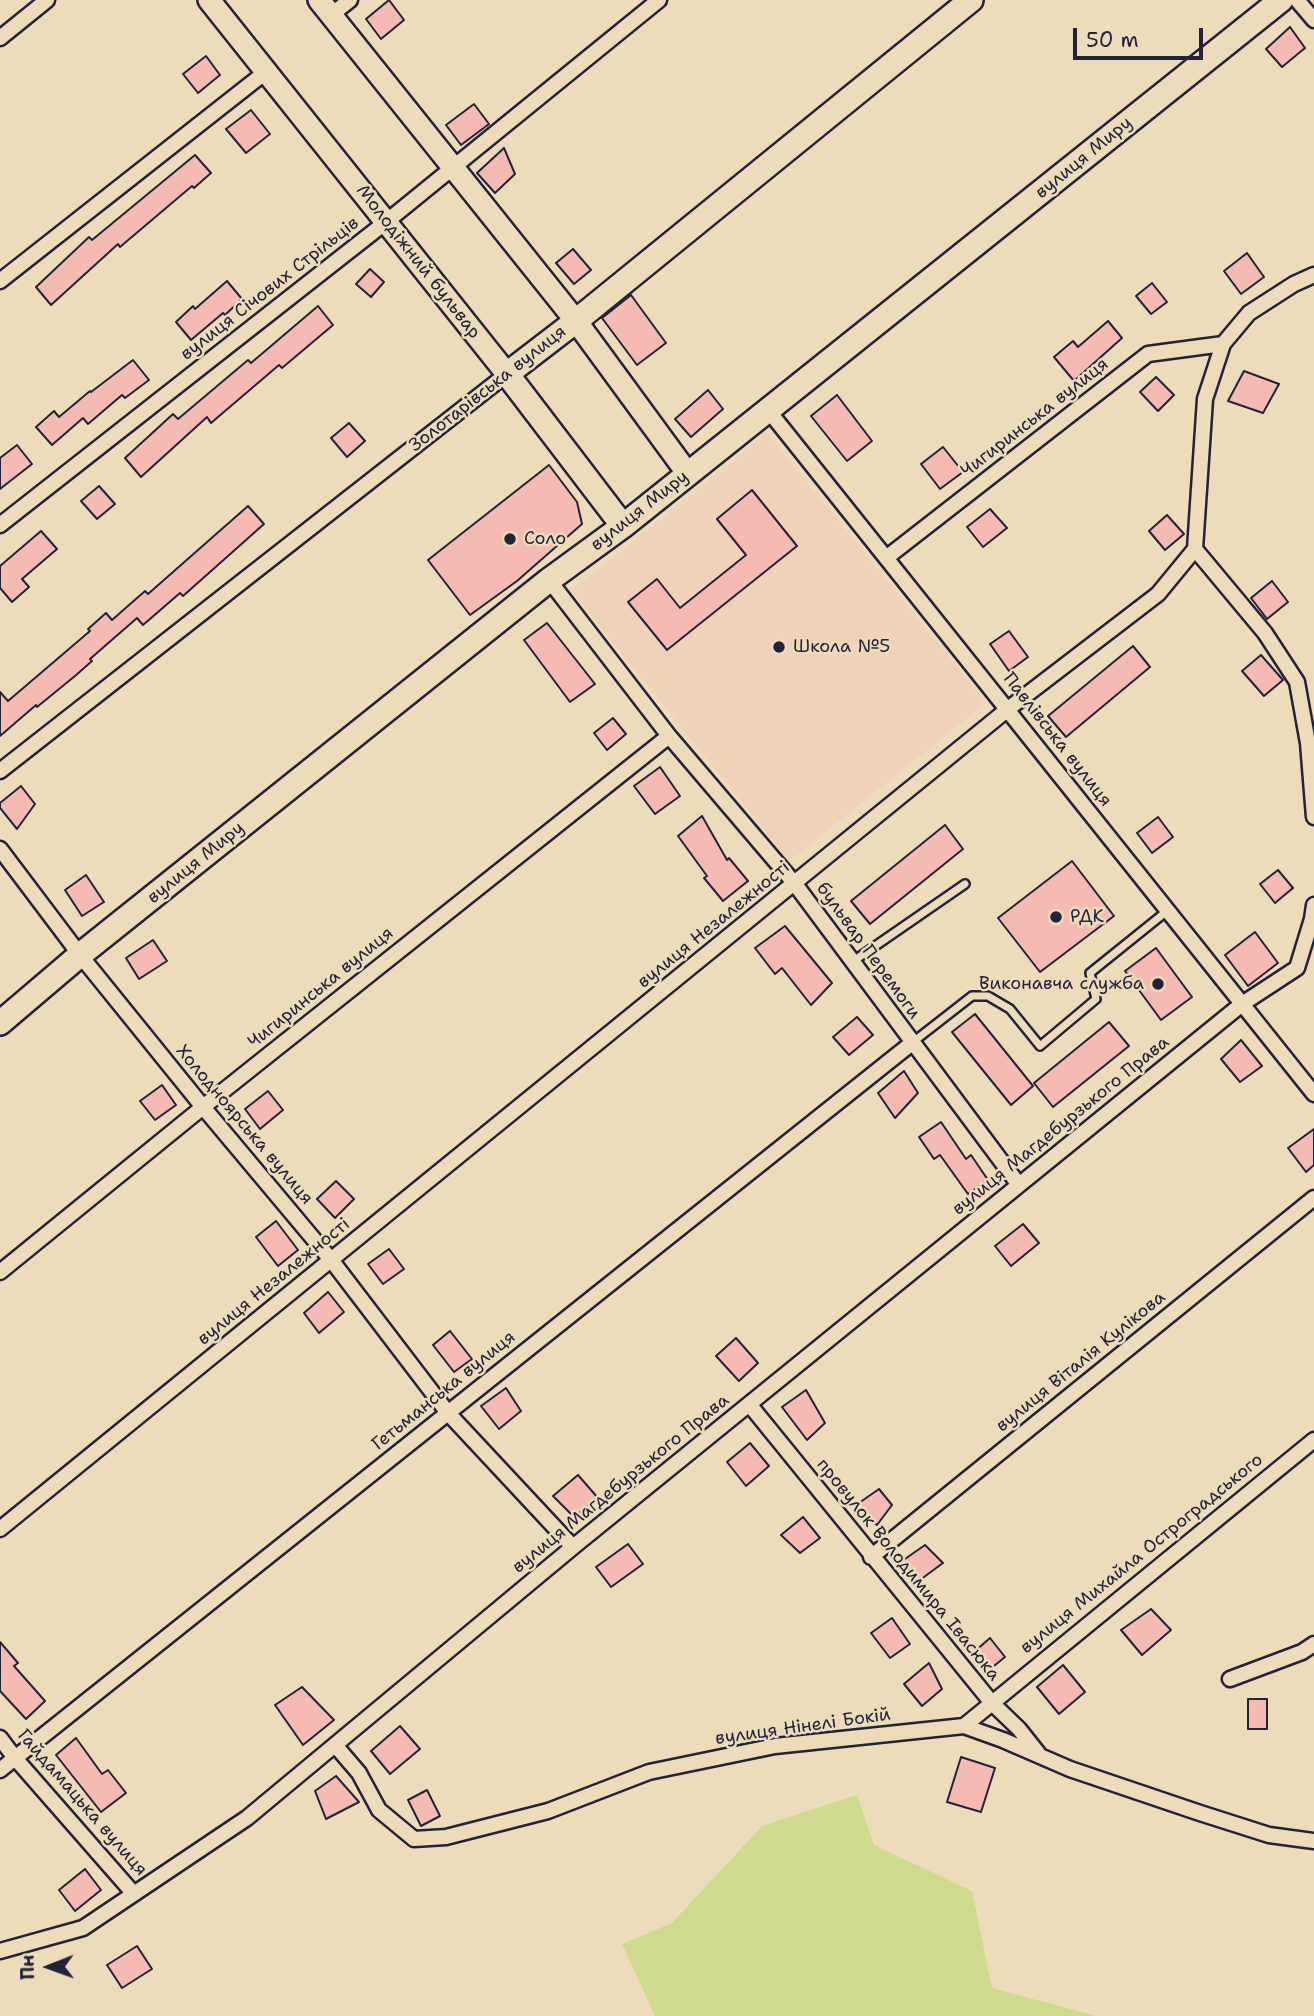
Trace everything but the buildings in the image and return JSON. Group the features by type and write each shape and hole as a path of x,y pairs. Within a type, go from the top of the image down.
{"main road":[{"name":"Молодіжний бульвар","path":"209,0 507,374 623,526"},
{"name":"Золотарівська вулиця","path":"507,374 971,0"},
{"name":"вулиця Миру","path":"0,1023 80,955 549,580 623,526 1282,0"},
{"path":"325,7 576,321 688,474"}],"street":[{"path":"0,38 47,0"},
{"path":"325,7 350,0"},
{"name":"вулиця Січових Стрільців","path":"0,525 386,222 659,0"},
{"path":"1297,0 1314,20"},
{"path":"0,281 267,71"},
{"path":"1314,275 1294,284 1249,313 1223,344 1205,399 1195,549 1265,633 1297,682 1308,743 1314,817"},
{"name":"Чигиринська вулиця","path":"886,558 1148,354 1223,344"},
{"name":"Золотарівська вулиця","path":"0,771 507,374"},
{"name":"Павлівська вулиця","path":"768,410 1314,1094"},
{"name":"вулиця Незалежності","path":"0,1529 1008,709 1158,594 1195,549"},
{"name":"бульвар Перемоги","path":"549,580 669,736 795,884 1019,1185"},
{"name":"Чигиринська вулиця","path":"0,1272 202,1107 669,736"},
{"name":"Холодноярська вулиця","path":"0,849 80,955 202,1107 332,1261 448,1413 573,1547"},
{"name":"вулиця Магдебурзького Права","path":"0,1951 83,1928 247,1818 573,1547 1242,1004 1297,968 1314,905"},
{"name":"Гетьманська вулиця","path":"0,1770 912,1043"},
{"name":"вулиця Віталія Кулікова","path":"872,1557 1314,1198"},
{"name":"провулок Володимира Івасюка","path":"749,1404 992,1703 1019,1729 1041,1757"},
{"name":"вулиця Михайла Остроградського","path":"964,1726 1314,1440"},
{"path":"1230,1679 1302,1652 1314,1644"},
{"name":"вулиця Нінелі Бокій","path":"335,1745 359,1773 379,1810 414,1839 446,1837 548,1811 649,1772 749,1751 866,1735 964,1726 1070,1769 1269,1835 1314,1841"},
{"name":"Гайдамацька вулиця","path":"0,1738 134,1894"}],"lane":[{"path":"852,962 965,884"},
{"path":"912,1043 972,996 988,996 1010,1009 1040,1046 1096,999 1090,973 1167,911"}],"shaded area":[{"name":"Школа №5","path":"767,433 986,703 789,861 572,591"}],"green space":[{"path":"857,1795 874,1845 972,1891 992,1988 1096,2016 655,2016 622,1944 672,1923 762,1826"}],"place":[{"name":"Соло","path":"510,539"},
{"name":"Школа №5","path":"779,647"},
{"name":"РДК","path":"1056,917"},
{"name":"Виконавча служба","path":"1158,984"}]}
